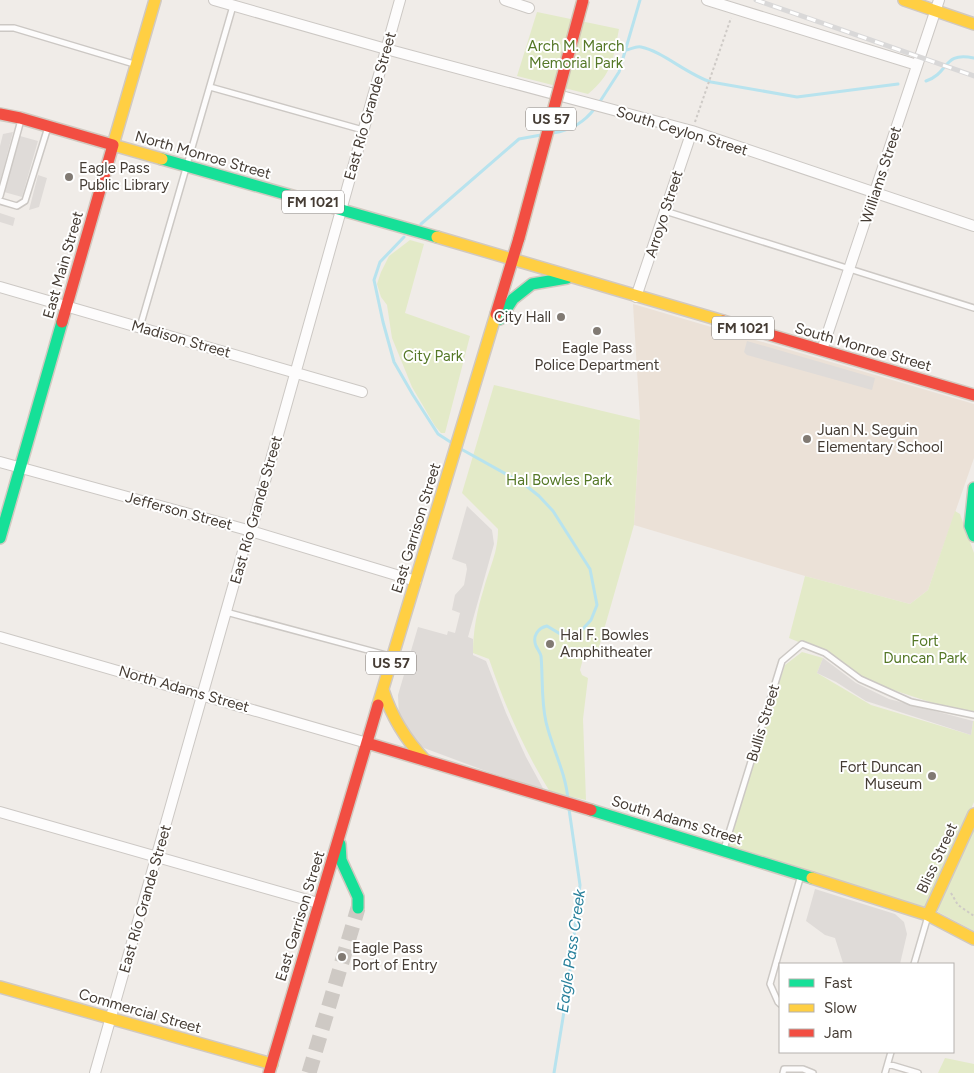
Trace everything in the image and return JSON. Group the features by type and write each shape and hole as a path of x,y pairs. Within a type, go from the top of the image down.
{"main road":[{"name":"East Main Street","path":"0,538 155,0"},
{"name":"East Garrison Street","path":"270,1068 513,259 583,0"},
{"path":"904,0 937,5 974,24"},
{"name":"North Monroe Street","path":"0,114 22,118 513,259"},
{"name":"South Monroe Street","path":"513,259 636,297 974,395"},
{"path":"491,333 513,299 532,284 572,277"},
{"path":"974,488 970,526 974,536"},
{"path":"383,690 390,715 405,739 425,760"},
{"name":"South Adams Street","path":"367,743 724,850 928,915 974,939"},
{"name":"Bliss Street","path":"928,915 974,814"},
{"name":"US 57","path":"340,835 341,860 358,897 358,908"},
{"name":"Commercial Street","path":"0,987 270,1068"}],"street":[{"name":"South Ceylon Street","path":"214,0 575,101 692,131 974,226"},
{"name":"East Río Grande Street","path":"95,1073 244,548 251,531 400,0"},
{"path":"505,0 529,8"},
{"path":"707,0 917,65"},
{"name":"Williams Street","path":"822,350 876,193 937,5"},
{"name":"Arroyo Street","path":"636,297 692,131"},
{"name":"Madison Street","path":"0,287 362,392"},
{"name":"Jefferson Street","path":"0,462 251,531 416,581"},
{"name":"North Adams Street","path":"0,637 203,694 367,743"},
{"path":"0,812 318,903"}],"lane":[{"path":"140,328 233,6"},
{"path":"0,28 14,28 137,65"},
{"path":"210,88 364,130"},
{"path":"0,196 22,118"},
{"path":"0,202 16,206 26,201 48,126"},
{"path":"665,211 974,308"},
{"path":"226,612 393,657"},
{"name":"Bullis Street","path":"724,850 782,661 802,644 825,653 860,679 911,702 974,715"},
{"path":"779,1003 770,984 802,875"},
{"path":"914,963 928,915"},
{"path":"885,1073 891,1053"},
{"path":"888,1064 918,1073"},
{"path":"783,1073 784,1069 803,1068 813,1073"}],"path":[{"path":"692,131 735,9"},
{"path":"950,890 958,905 974,916"}],"shaded area":[{"path":"13,132 0,182 0,146 3,134"},
{"path":"20,136 38,141 22,197 4,192"},
{"path":"38,175 47,178 39,207 29,210"},
{"path":"0,213 15,218 13,226 0,222"},
{"name":"Juan N. Seguin Elementary School","path":"633,304 974,404 974,458 928,590 910,604 805,576 634,525 640,420"},
{"path":"747,341 875,378 872,390 747,355 744,352"},
{"path":"467,506 492,530 494,544 468,637 473,639 473,655 486,661 506,713 526,757 544,790 424,748 409,736 399,719 398,695 418,627 447,635 448,631 455,633 460,613 452,610 455,595 464,585 467,569 466,564 452,559"},
{"path":"823,658 856,683 889,699 973,721 971,735 866,701 836,682 817,673"},
{"path":"815,889 895,914 904,922 907,934 900,963 843,963 835,938 825,935 806,921"}],"green space":[{"name":"Arch M. March Memorial Park","path":"537,12 619,29 611,65 603,79 588,94 517,76"},
{"name":"City Park","path":"410,240 424,244 405,313 470,336 445,433 441,433 435,426 412,387 392,338 387,305 381,297 377,284 389,256"},
{"name":"Hal Bowles Park","path":"494,385 640,420 634,525 597,654 583,659 580,670 582,675 588,678 583,719 586,800 550,792 516,727 489,659 473,653 477,612 495,552 498,529 462,493"},
{"name":"Fort Duncan Park","path":"955,511 960,514 974,553 974,713 966,714 860,679 825,653 789,638 805,576 910,604 928,590"},
{"name":"Fort Duncan Park","path":"802,652 823,658 817,673 871,705 971,735 974,721 974,802 925,910 725,846 785,665"},
{"path":"974,815 974,931 938,912 941,885"},
{"path":"945,1058 974,1064 974,1073 938,1073"}],"waterway":[{"name":"Eagle Pass Creek","path":"599,103 619,72 640,0"},
{"path":"626,50 635,47 649,49 702,79 711,82 797,97 898,84"},
{"path":"926,81 939,73 951,60 964,57 974,58"},
{"name":"Eagle Pass Creek","path":"553,133 577,125 595,108"},
{"name":"Eagle Pass Creek","path":"421,224 519,139 541,135"},
{"name":"Eagle Pass Creek","path":"404,237 380,262 374,280 383,322 394,362 438,434 452,443"},
{"name":"Eagle Pass Creek","path":"461,449 524,484 539,496 553,511 590,569 597,605 591,620 581,631 571,636 562,635 547,626 535,636 536,646 541,656 544,714 565,780 568,800"},
{"name":"Eagle Pass Creek","path":"554,1073 568,987 580,885 569,809"}],"tunnel":[{"path":"309,1073 358,908"}],"railway":[{"path":"756,0 974,76"}],"traffic: fast":[{"path":"162,159 437,237"},
{"path":"500,319 513,299 532,284 567,278"},
{"path":"0,538 62,322"},
{"path":"974,488 970,526 974,536"},
{"path":"591,810 812,878"},
{"path":"340,844 341,860 358,897 358,908"}],"traffic: slow":[{"path":"155,0 113,145 162,159"},
{"path":"904,0 974,24"},
{"path":"437,237 723,321"},
{"path":"378,705 496,314"},
{"path":"383,690 400,728 425,760"},
{"path":"928,915 974,814"},
{"path":"812,878 928,915 974,939"},
{"path":"0,987 272,1064"}],"traffic: jam":[{"path":"519,238 583,0"},
{"path":"0,114 113,145 62,322"},
{"path":"496,314 519,238"},
{"path":"723,321 974,395"},
{"path":"269,1073 378,705"},
{"path":"367,743 591,810"}],"place":[{"name":"Eagle Pass Public Library","path":"69,177"},
{"name":"City Hall","path":"561,317"},
{"name":"Eagle Pass Police Department","path":"597,331"},
{"name":"Juan N. Seguin Elementary School","path":"807,439"},
{"name":"Hal F. Bowles Amphitheater","path":"550,644"},
{"name":"Fort Duncan Museum","path":"932,776"},
{"name":"Eagle Pass Port of Entry","path":"342,957"}]}
